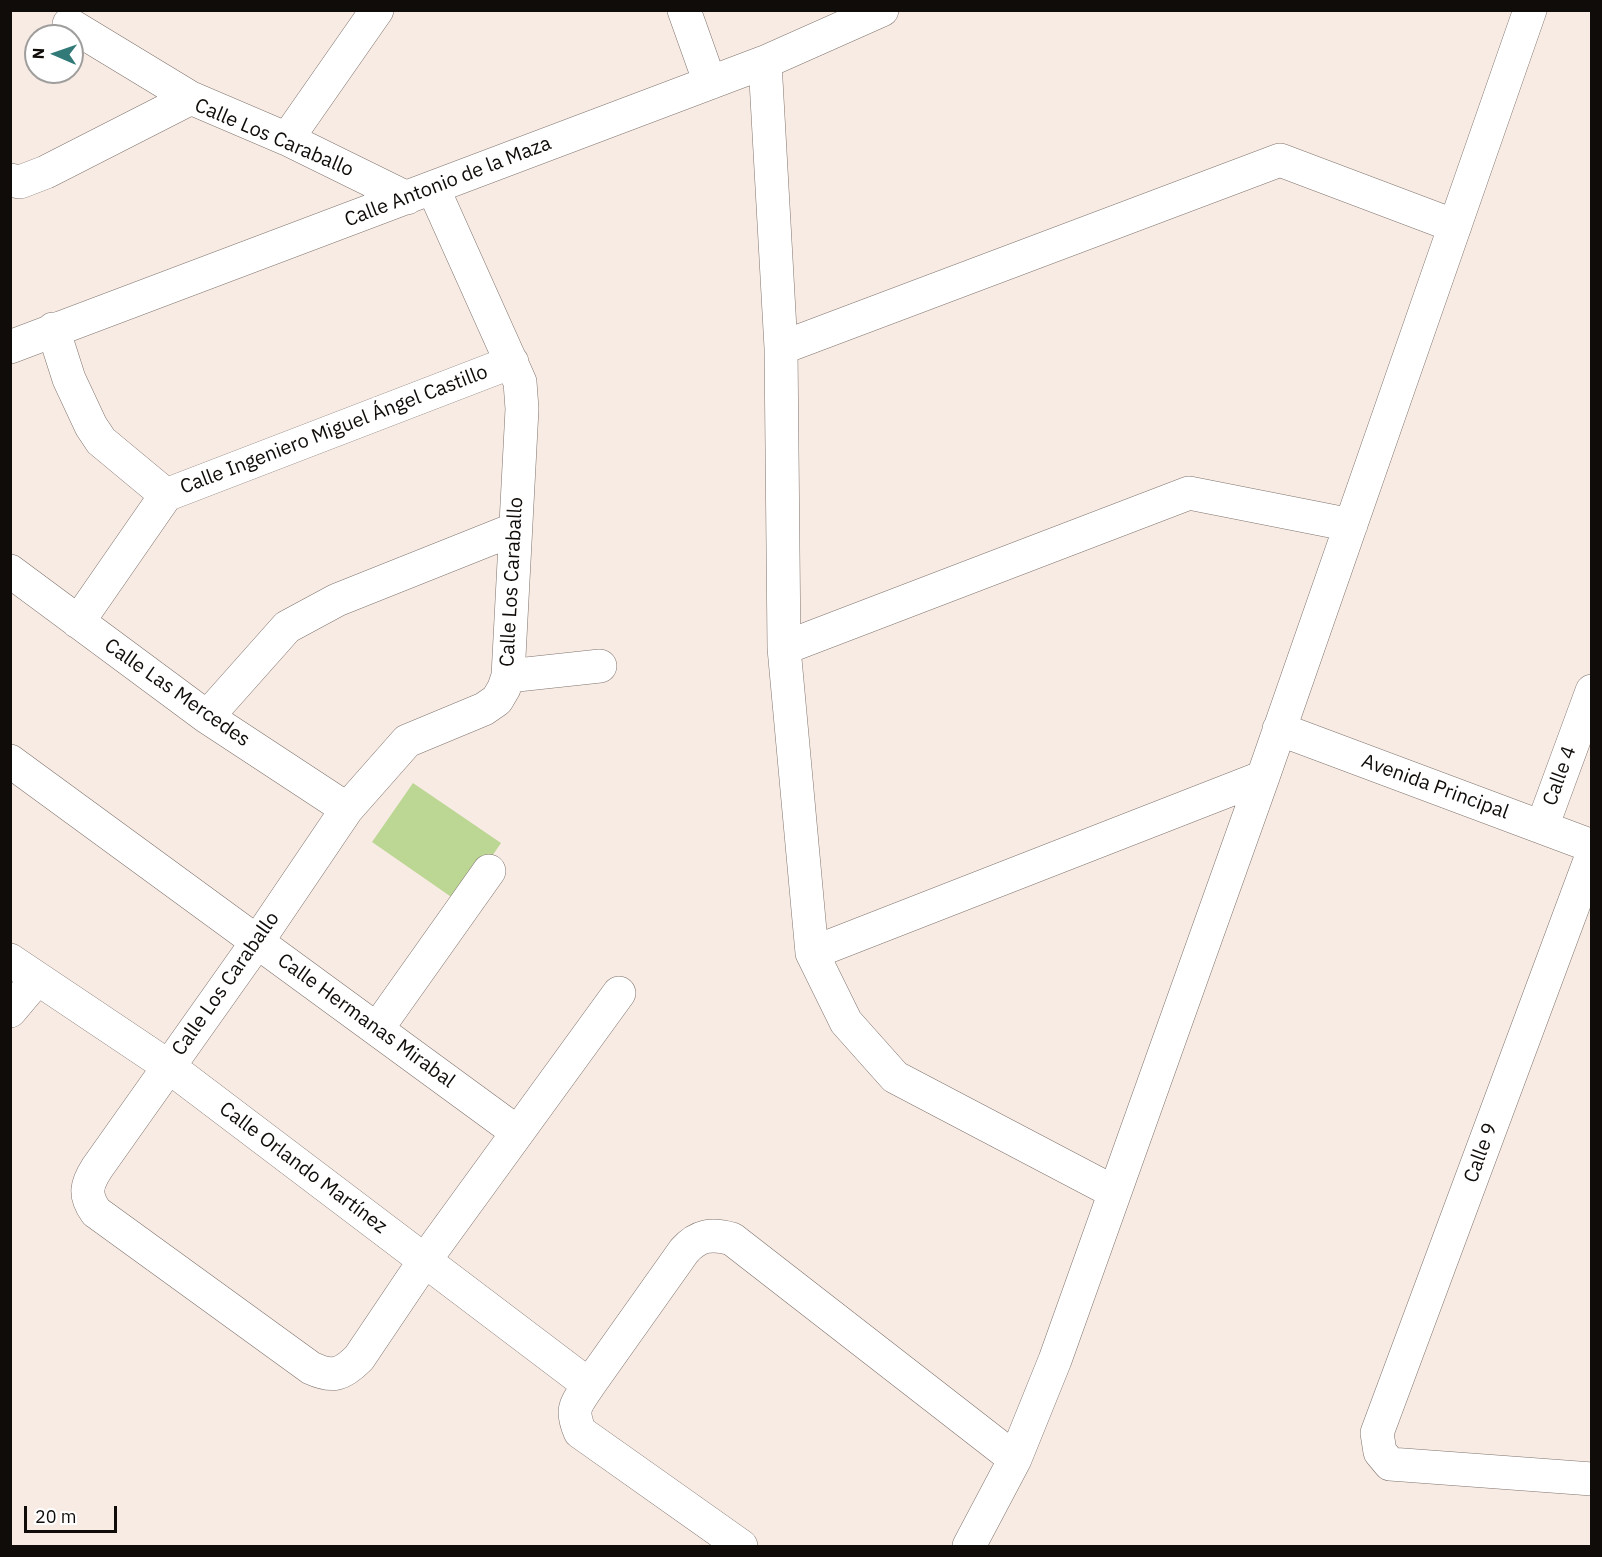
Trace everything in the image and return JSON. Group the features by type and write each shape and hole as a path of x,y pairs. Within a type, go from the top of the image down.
{"street":[{"path":"287,139 377,10"},
{"path":"684,10 710,83"},
{"name":"Calle Antonio de la Maza","path":"10,346 765,62 882,10"},
{"path":"969,1546 1015,1459 1054,1360 1352,525 1530,10"},
{"path":"84,33 191,99"},
{"path":"765,62 781,348 784,648 812,953 846,1022 895,1077 1114,1192"},
{"name":"Calle Los Caraballo","path":"10,180 20,182 46,172 191,99 420,193 512,362 520,382 522,409 508,676 504,688 484,709 407,741 347,808 257,942 97,1168 90,1180 87,1192 89,1203 96,1212 311,1368 325,1374 338,1374 350,1368 359,1358 425,1260"},
{"path":"781,348 1280,160 1455,226"},
{"path":"53,329 69,379 91,426 101,441 166,495"},
{"name":"Calle Ingeniero Miguel Ángel Castillo","path":"78,622 166,495 512,362"},
{"path":"784,648 1189,493 1352,525"},
{"path":"207,717 287,627 337,600 515,529"},
{"name":"Calle Las Mercedes","path":"10,571 207,717 347,808"},
{"path":"508,676 600,666"},
{"name":"Calle 4","path":"1542,827 1592,691"},
{"name":"Avenida Principal","path":"1279,729 1592,846"},
{"name":"Calle Hermanas Mirabal","path":"10,761 517,1132"},
{"path":"812,953 1263,777"},
{"name":"Calle 9","path":"1592,855 1377,1433 1380,1452 1390,1464 1592,1479"},
{"path":"377,1029 489,871"},
{"name":"Calle Orlando Martínez","path":"10,960 168,1066 589,1385"},
{"path":"10,1011 37,979"},
{"path":"425,1260 619,993"},
{"path":"741,1546 580,1432 574,1417 576,1405 589,1385 684,1251 692,1242 705,1236 720,1235 732,1239 1015,1459"}],"green space":[{"path":"413,783 501,843 460,903 372,842"}]}
